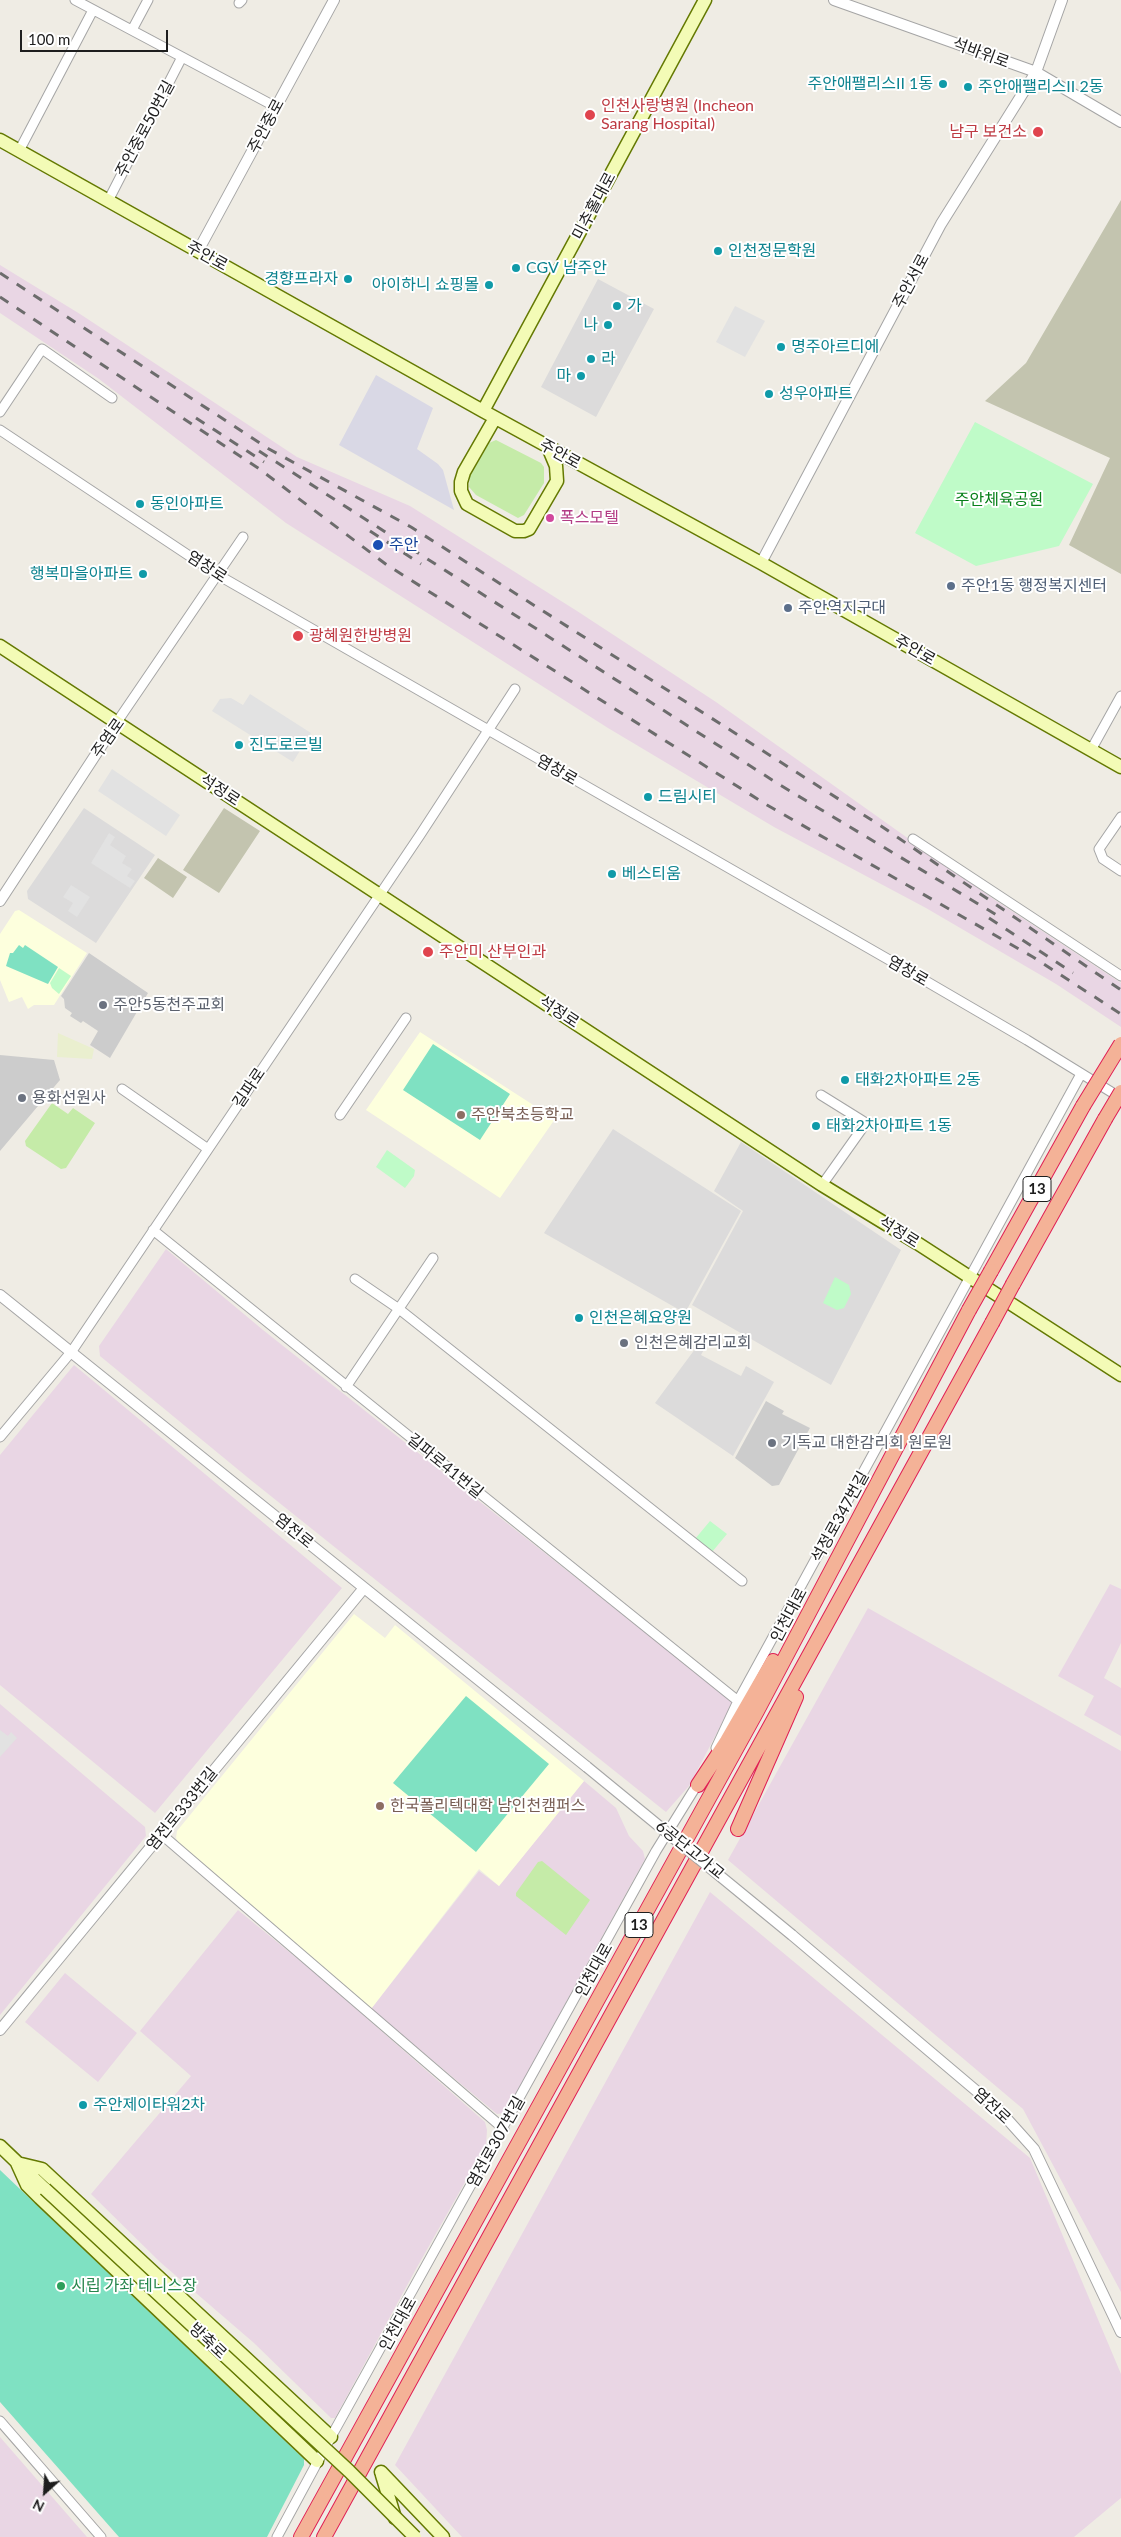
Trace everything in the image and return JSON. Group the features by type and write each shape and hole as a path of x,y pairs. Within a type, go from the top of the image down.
{"highway":[{"name":"인천대로","path":"301,2537 815,1604 969,1310 1083,1106 1121,1044"},
{"name":"13","path":"324,2537 1013,1284 1121,1092"},
{"path":"698,1785 727,1741 776,1658 815,1604"},
{"path":"738,1829 832,1616"}],"main road":[{"name":"미추홀대로","path":"489,415 705,0"},
{"name":"주안로","path":"0,140 489,415 761,563 1121,767"},
{"path":"489,415 464,472 461,491 467,504 515,530 524,531 528,529 557,481 556,466 548,447"},
{"name":"석정로","path":"0,646 822,1185 969,1276 1121,1374"},
{"name":"방축로","path":"0,2146 349,2471 415,2537"},
{"path":"17,2162 42,2169 328,2442"},
{"path":"17,2162 27,2185 40,2198 317,2461"},
{"path":"408,2537 397,2526 381,2472 443,2537"}],"street":[{"path":"75,0 276,107"},
{"path":"132,30 148,0"},
{"name":"주안중로","path":"198,251 334,0"},
{"name":"석바위로","path":"834,0 1036,72 1121,122"},
{"name":"주안서로","path":"761,563 941,224 1036,72 1062,0"},
{"path":"19,150 93,10"},
{"name":"주안중로50번길","path":"108,200 182,57"},
{"path":"0,412 42,349 112,398"},
{"name":"염창로","path":"0,430 218,575 928,982 1121,1098"},
{"name":"주염로","path":"0,902 117,722 243,536"},
{"name":"길파로","path":"1,1434 72,1351 380,895 515,689"},
{"path":"1091,750 1121,696"},
{"path":"1121,818 1099,849 1103,859 1121,871"},
{"path":"913,839 1121,976"},
{"path":"340,1115 406,1018"},
{"name":"석정로347번길","path":"665,1836 698,1785 738,1701 969,1276 1082,1074"},
{"path":"122,1089 208,1149"},
{"path":"821,1095 866,1123 822,1185"},
{"name":"길파로41번길","path":"153,1230 738,1701"},
{"path":"346,1387 434,1258"},
{"path":"355,1279 400,1309 742,1581"},
{"name":"염전로","path":"0,1295 587,1767"},
{"name":"염전로333번길","path":"0,2030 364,1588"},
{"name":"6공단고가교","path":"587,1767 792,1935"},
{"path":"161,1834 504,2129"},
{"name":"염전로307번길","path":"277,2537 317,2461 504,2129 665,1836"},
{"name":"염전로","path":"792,1935 999,2110 1034,2149 1121,2332"},
{"path":"0,2421 101,2537"}],"shaded area":[{"path":"1121,200 1121,574 1069,545 1110,458 985,401 1026,363"},
{"path":"0,265 80,314 297,457 410,506 577,611 716,702 995,900 1121,983 1121,1027 1056,984 926,908 774,827 608,728 286,523 99,379 0,313"},
{"path":"598,279 654,309 596,417 541,387"},
{"path":"735,306 765,321 745,357 716,342"},
{"path":"376,375 433,408 417,449 438,464 443,470 454,510 339,445"},
{"path":"250,694 311,733 293,762 212,711 220,699 231,698 243,705"},
{"path":"112,769 180,815 166,836 98,791"},
{"path":"84,808 155,855 96,943 28,899 27,891"},
{"path":"224,808 260,831 219,893 183,870"},
{"path":"109,833 115,837 110,845 126,856 122,863 132,869 127,876 135,881 130,888 91,863"},
{"path":"158,858 187,877 173,898 144,878"},
{"path":"71,885 90,897 77,917 68,911 73,903 63,897"},
{"path":"19,910 87,953 54,1005 34,1005 28,1009 22,997 9,1002 0,980 0,934 15,911"},
{"name":"주안5동천주교회","path":"89,953 148,993 110,1058 90,1045 98,1031 83,1021 81,1023 70,1016 72,1013 65,1008 64,999 61,996"},
{"name":"주안북초등학교","path":"420,1032 555,1119 500,1198 366,1110"},
{"path":"58,1033 94,1049 92,1059 57,1057"},
{"name":"용화선원사","path":"0,1055 54,1060 60,1080 0,1151"},
{"path":"613,1129 741,1211 685,1313 544,1233"},
{"path":"741,1142 901,1250 831,1385 692,1305 743,1211 714,1191"},
{"path":"166,1249 263,1330 733,1702 689,1786 666,1812 252,1481 100,1356 99,1346"},
{"path":"701,1341 707,1344 701,1355 741,1376 746,1366 774,1382 733,1456 655,1403"},
{"path":"74,1365 342,1588 155,1813 0,1685 0,1455"},
{"name":"기독교 대한감리회 원로원","path":"766,1401 784,1411 782,1414 810,1428 779,1485 772,1486 735,1458"},
{"path":"1110,1584 1121,1589 1121,1643 1104,1678 1121,1688 1121,1736 1084,1715 1094,1696 1058,1676"},
{"path":"868,1608 1121,1751 1121,2292 1023,2109 728,1860"},
{"name":"한국폴리텍대학 남인천캠퍼스","path":"354,1614 385,1638 395,1625 584,1781 499,1886 479,1869 371,2009 182,1848 176,1838 177,1831"},
{"path":"0,1704 145,1827 146,1836 0,2015"},
{"path":"0,1730 8,1736 11,1732 17,1738 0,1757"},
{"path":"584,1781 616,1808 629,1836 643,1851 645,1859 505,2113 497,2114 371,2009 479,1871 499,1886"},
{"path":"710,1892 1030,2158 1121,2374 1121,2498 1074,2537 462,2537 395,2465"},
{"path":"238,1910 321,1978 485,2122 487,2130 486,2145 335,2418 331,2418 254,2343 160,2262 91,2194 191,2076 140,2031"},
{"path":"65,1973 137,2033 98,2082 25,2022"},
{"path":"0,2437 87,2537 0,2537"}],"green space":[{"name":"주안체육공원","path":"975,422 1093,484 1059,546 976,566 915,533"},
{"path":"496,440 541,463 544,467 544,483 524,515 518,518 476,495 469,487 470,476 489,443"},
{"path":"19,945 23,948 25,945 58,967 48,984 6,966 10,953 13,953"},
{"path":"59,968 71,976 59,994 52,988 50,983"},
{"path":"433,1044 510,1094 480,1140 403,1090"},
{"path":"52,1103 68,1114 73,1108 95,1123 66,1168 61,1169 26,1146 25,1141"},
{"path":"387,1150 415,1170 414,1176 405,1188 376,1167"},
{"path":"835,1277 849,1285 851,1294 844,1308 837,1310 823,1303"},
{"path":"710,1521 727,1534 712,1552 695,1539"},
{"path":"466,1696 549,1764 476,1852 393,1783"},
{"path":"542,1861 590,1900 566,1935 516,1896 516,1893 538,1862"},
{"name":"시립 가좌 테니스장","path":"0,2170 304,2459 304,2465 267,2537 119,2537 0,2402"}],"railway":[{"path":"0,273 269,449 411,527 881,826 1121,990"},
{"path":"0,297 258,468 387,565 767,805 1033,957 1121,1014"},
{"path":"196,418 264,462"},
{"path":"259,451 780,785 1000,917"},
{"path":"370,531 421,564"},
{"path":"989,918 1073,973"}],"place":[{"name":"주안애팰리스II 1동","path":"943,84"},
{"name":"주안애팰리스II 2동","path":"968,87"},
{"name":"인천사랑병원 (Incheon Sarang Hospital)","path":"590,115"},
{"name":"남구 보건소","path":"1038,132"},
{"name":"인천정문학원","path":"718,251"},
{"name":"CGV 남주안","path":"516,268"},
{"name":"경향프라자","path":"348,279"},
{"name":"아이하니 쇼핑몰","path":"489,285"},
{"name":"가","path":"617,306"},
{"name":"나","path":"608,325"},
{"name":"명주아르디에","path":"781,347"},
{"name":"라","path":"591,359"},
{"name":"마","path":"581,376"},
{"name":"성우아파트","path":"769,394"},
{"name":"동인아파트","path":"140,504"},
{"name":"폭스모텔","path":"550,518"},
{"name":"주안","path":"378,545"},
{"name":"행복마을아파트","path":"143,574"},
{"name":"주안1동 행정복지센터","path":"951,586"},
{"name":"주안역지구대","path":"788,608"},
{"name":"광혜원한방병원","path":"298,636"},
{"name":"진도로르빌","path":"239,745"},
{"name":"드림시티","path":"648,797"},
{"name":"베스티움","path":"612,874"},
{"name":"주안미 산부인과","path":"428,952"},
{"name":"주안5동천주교회","path":"103,1005"},
{"name":"태화2차아파트 2동","path":"845,1080"},
{"name":"용화선원사","path":"22,1098"},
{"name":"주안북초등학교","path":"461,1115"},
{"name":"태화2차아파트 1동","path":"816,1126"},
{"name":"인천은혜요양원","path":"579,1318"},
{"name":"인천은혜감리교회","path":"624,1343"},
{"name":"기독교 대한감리회 원로원","path":"772,1443"},
{"name":"한국폴리텍대학 남인천캠퍼스","path":"380,1806"},
{"name":"주안제이타워2차","path":"83,2105"},
{"name":"시립 가좌 테니스장","path":"61,2286"}]}
